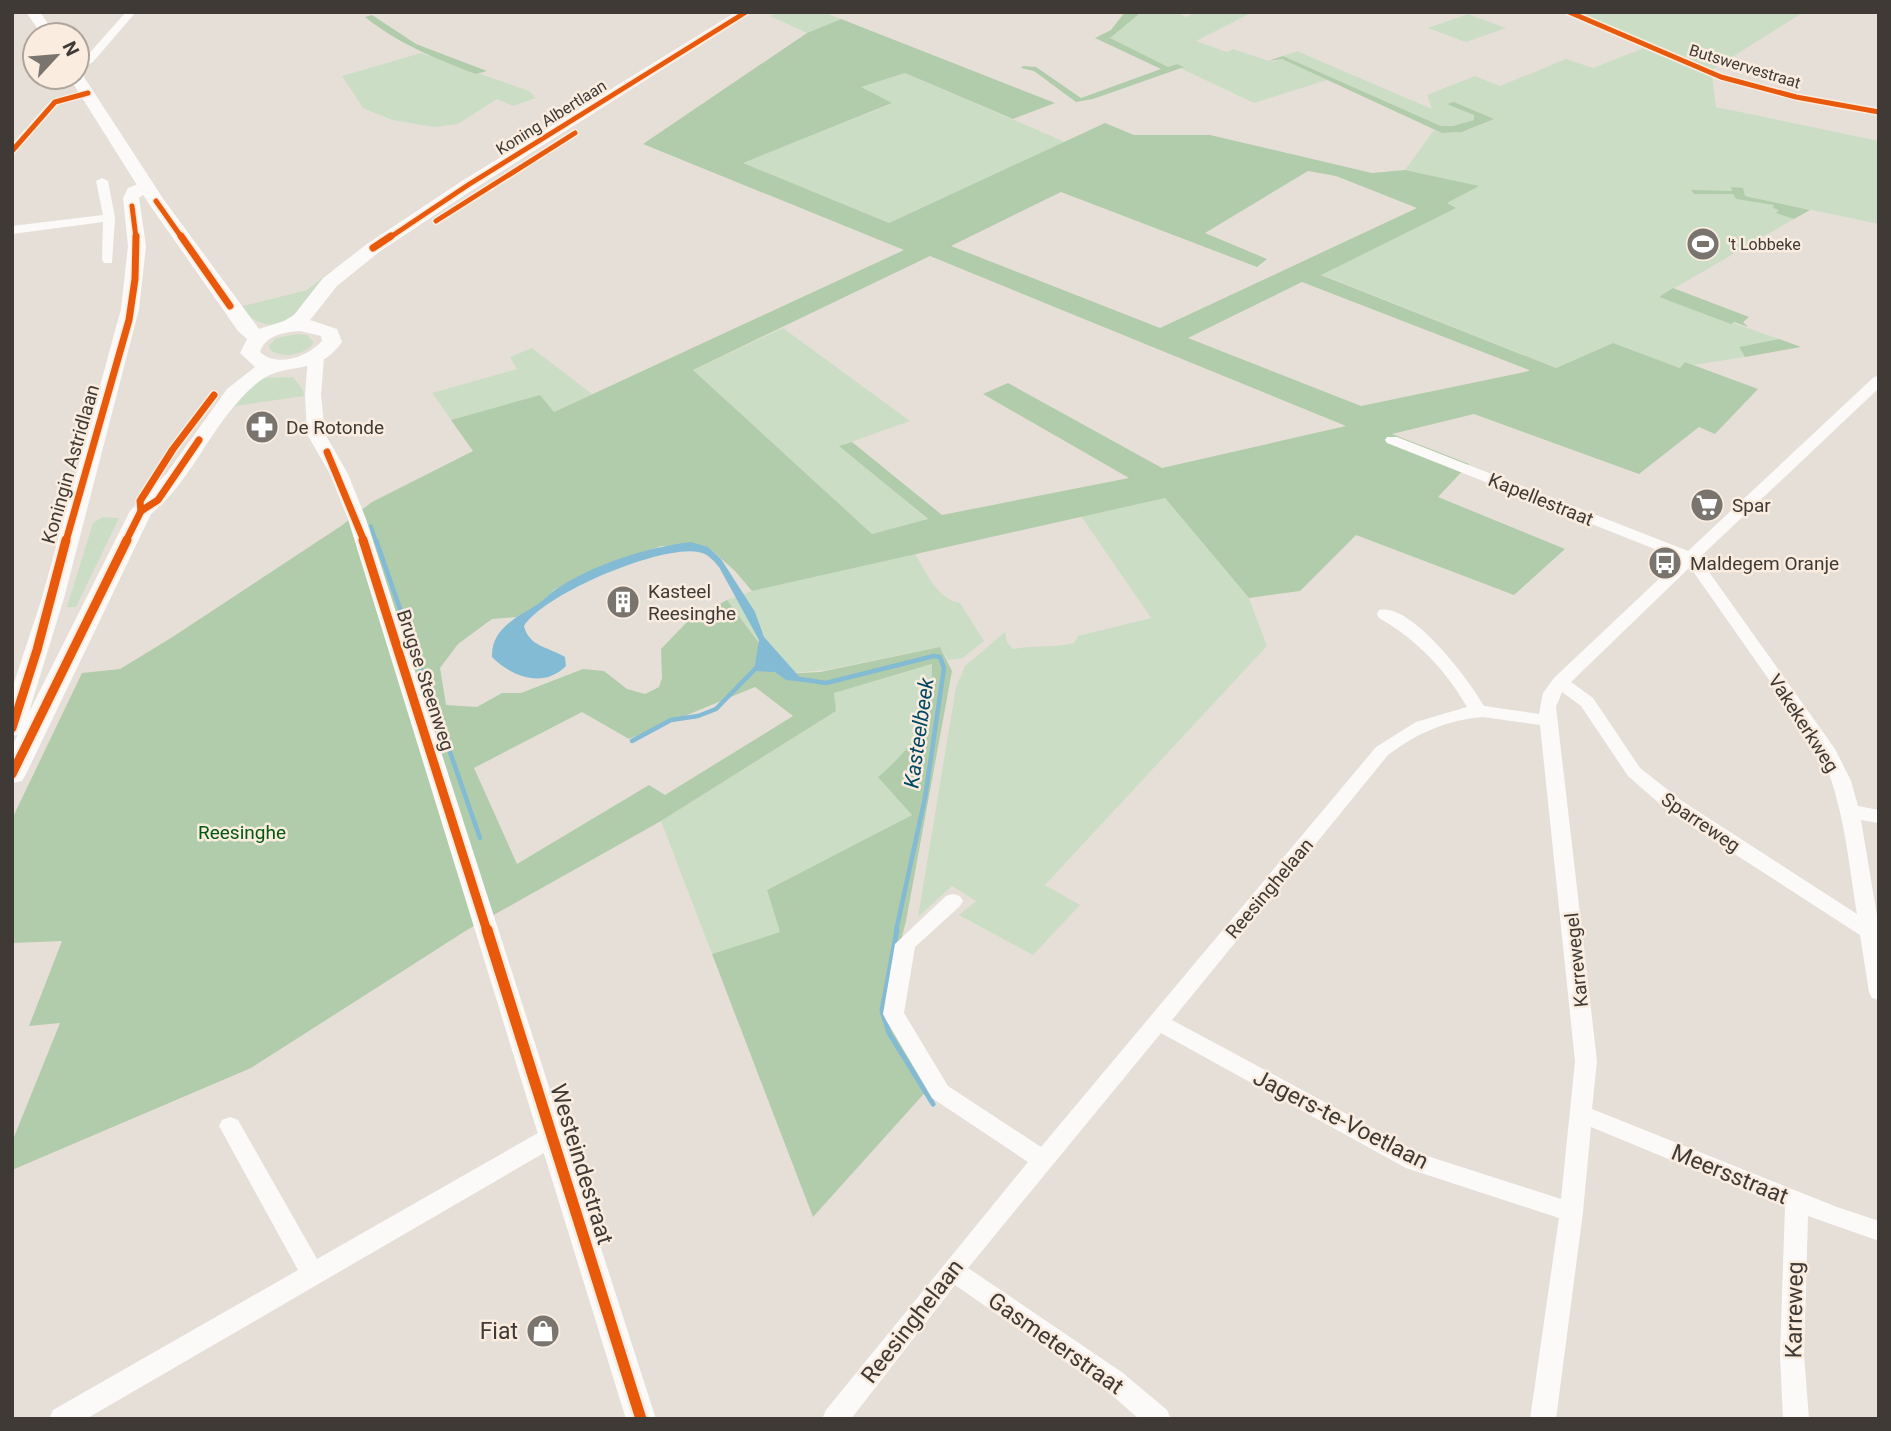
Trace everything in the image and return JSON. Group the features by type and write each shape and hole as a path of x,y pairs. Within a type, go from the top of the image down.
{"main road":[{"name":"Koning Albertlaan","path":"269,338 301,319 330,282 373,248 468,185 746,12"},
{"name":"Koning Albertlaan","path":"318,327 319,316 336,291 385,254 767,12"},
{"path":"88,93 146,186 233,312 269,338 282,364"},
{"name":"Koningin Astridlaan","path":"12,728 53,598 69,528 130,309 137,246 131,198 134,191 146,186"},
{"path":"141,511 140,501 207,402 269,338 318,327"},
{"name":"Brugse Steenweg","path":"316,357 332,342 330,333 318,327"},
{"path":"12,774 141,511 158,500 210,425 252,376 282,364 316,357"}],"street":[{"path":"91,58 131,12"},
{"name":"Butswervestraat","path":"1569,12 1721,77 1796,97 1879,112"},
{"path":"12,151 55,102 88,93"},
{"path":"102,181 108,218 108,260"},
{"path":"12,230 108,218"},
{"name":"Brugse Steenweg","path":"316,357 313,395 316,434 350,500 485,922"},
{"path":"282,364 297,370 313,395"},
{"name":"Karrewegel","path":"1542,1419 1571,1212 1583,1114 1586,1061 1547,707 1560,682 1691,558 1873,393 1879,380"},
{"name":"Kapellestraat","path":"1392,440 1691,558"},
{"name":"Vakekerkweg","path":"1691,558 1829,753 1842,781 1850,811 1879,989"},
{"path":"1383,616 1416,633 1471,697 1479,712"},
{"name":"Sparreweg","path":"1560,682 1587,702 1634,772 1675,806 1870,933"},
{"name":"Reesinghelaan","path":"835,1419 952,1270 1382,751 1398,738 1419,727 1448,717 1496,712 1548,721"},
{"path":"1850,811 1879,817"},
{"path":"953,901 905,944 892,1014 940,1092 1044,1160"},
{"name":"Westeindestraat","path":"485,922 641,1419"},
{"name":"Jagers-te-Voetlaan","path":"1158,1022 1414,1161 1571,1212"},
{"name":"Meersstraat","path":"1583,1114 1797,1202 1879,1230"},
{"path":"230,1126 313,1274"},
{"path":"62,1419 554,1136"},
{"name":"Karreweg","path":"1796,1419 1792,1354 1797,1202"},
{"name":"Gasmeterstraat","path":"952,1270 1114,1381 1158,1419"}],"green space":[{"path":"777,12 822,12 841,19 807,33 770,16"},
{"path":"1125,12 1139,14 1110,38 1168,67 1177,64 1184,67 1093,99 1076,102 1034,71 1021,68 1036,67 1081,98 1161,69 1095,38 1111,30"},
{"path":"1136,12 1184,12 1180,14 1186,17 1196,12 1253,12 1196,41 1227,52 1233,49 1272,62 1282,59 1327,80 1254,103 1180,68 1183,67 1177,64 1168,67 1109,38 1139,14"},
{"path":"1577,12 1804,12 1710,71"},
{"path":"1468,14 1506,28 1466,42 1428,28"},
{"path":"372,15 416,44 487,71 476,74 418,50 365,17"},
{"name":"Reesinghe","path":"841,19 1055,103 1013,119 905,73 861,87 892,103 743,163 889,223 1105,123 1134,135 1210,135 1372,173 1405,170 1479,186 1447,203 1456,208 1321,275 1556,368 1613,343 1680,368 1685,362 1758,389 1715,434 1699,427 1639,474 1474,414 1392,434 1469,464 1438,497 1565,549 1514,595 1356,535 1300,591 1249,598 1165,498 752,591 735,571 708,547 661,546 577,578 554,590 542,602 517,617 492,619 458,644 440,668 446,705 477,707 502,693 521,693 583,669 604,671 627,689 645,694 659,687 662,678 661,649 687,622 727,600 782,674 820,672 940,647 952,671 906,921 886,999 930,1087 813,1217 712,954 780,932 767,890 912,815 878,777 921,732 929,719 932,664 834,693 836,711 661,821 467,930 251,1068 12,1170 12,1142 60,1023 29,1026 62,941 12,943 12,819 82,673 120,669 341,526 372,502 473,451 451,420 540,395 554,412 904,250 643,144 807,33","holes":["1308,171 1336,176 1417,208 1160,328 951,246 1061,192 1257,267 1267,259 1205,233","930,256 1346,426 1162,468 1008,383 983,394 1129,478 942,515 852,442 839,446 928,519 872,534 693,370","1302,282 1529,371 1361,406 1188,338","755,687 793,716 665,795 649,785 517,864 474,768 582,712 629,739"]},
{"path":"1644,48 1712,76 1716,107 1879,141 1879,224 1745,196 1733,191 1694,194 1733,194 1736,199 1775,205 1780,210 1777,213 1794,219 1659,297 1779,339 1739,347 1745,357 1694,365 1686,362 1680,368 1613,343 1556,368 1320,274 1455,208 1446,203 1478,186 1405,170 1434,130 1457,132 1493,118 1474,115 1474,120 1453,126 1441,126 1283,56 1297,51 1432,109 1427,95 1475,76 1500,86 1566,59 1593,68"},
{"path":"421,53 529,91 536,98 513,106 497,99 458,124 434,127 392,120 363,108 342,76"},
{"path":"1283,56 1441,126 1453,126 1474,120 1474,115 1447,104 1454,102 1494,119 1462,132 1442,133 1282,59 1268,61"},
{"path":"905,73 1065,142 889,223 742,163 891,104 860,87"},
{"path":"1731,187 1743,188 1745,196 1810,210 1794,219 1776,213 1779,210 1773,208 1774,205 1736,199 1733,194 1694,194 1691,190 1732,191"},
{"path":"331,271 336,272 305,309 281,324 268,325 254,319 239,307 307,290"},
{"path":"1673,288 1749,317 1743,322 1748,327 1734,322 1731,324 1659,297"},
{"path":"783,328 910,421 840,446 928,520 872,534 693,370"},
{"path":"307,335 313,341 312,346 291,355 270,350 269,345 277,338"},
{"path":"1779,339 1801,347 1745,357 1739,347"},
{"path":"532,348 592,394 554,412 540,396 451,420 432,393 517,369 510,357"},
{"path":"293,377 303,390 304,396 235,406 258,378"},
{"path":"1165,498 1249,598 1267,646 1045,885 1080,905 1033,955 959,915 976,901 952,886 918,917 956,687 965,666 1005,632 1007,642 1013,649 1059,645 1074,643 1078,636 1151,618 1081,516"},
{"path":"103,517 119,518 76,607 67,607 93,523"},
{"path":"915,554 939,591 952,601 960,603 984,641 963,658 948,660 940,647 826,670 782,674 727,600 752,591"},
{"path":"933,664 929,698 931,716 923,730 887,770 912,815 767,890 780,932 712,954 661,821 836,711 833,693"}],"water":[{"path":"691,542 708,547 721,559 755,612 764,637 804,682 786,680 775,672 754,671 759,640 719,567 707,555 698,552 658,556 604,574 554,600 536,613 524,626 530,638 540,646 565,657 566,666 557,673 538,679 528,678 509,670 492,657 496,639 507,625 569,581 620,558"}],"building":[{"name":"Kasteel Reesinghe","path":"630,591 637,608 616,613 609,596"}],"waterway":[{"name":"Kasteelbeek","path":"371,526 376,541"},
{"name":"Kasteelbeek","path":"376,540 480,838"},
{"name":"Kasteelbeek","path":"800,679 826,683 934,656 940,657 944,668 925,798 896,931"},
{"name":"Kasteelbeek","path":"632,741 671,720 698,716 716,709 757,667"},
{"name":"Kasteelbeek","path":"897,930 882,1011 889,1033 933,1104"}],"cycle path":[{"path":"373,248 468,185 746,12"},
{"path":"1569,12 1721,77 1796,97 1879,112"},
{"path":"12,151 55,102 88,93"},
{"path":"436,221 575,133"},
{"path":"156,201 230,306"},
{"path":"12,728 37,650 129,320 137,241 132,206"},
{"path":"141,511 140,501 173,449 214,395"},
{"path":"12,774 141,511 158,500 199,440"},
{"path":"327,452 357,519 641,1419"}],"place":[{"name":"'t Lobbeke","path":"1703,244"},
{"name":"De Rotonde","path":"262,427"},
{"name":"Spar","path":"1707,505"},
{"name":"Maldegem Oranje","path":"1665,563"},
{"name":"Kasteel Reesinghe","path":"623,602"},
{"name":"Fiat","path":"543,1331"}]}
